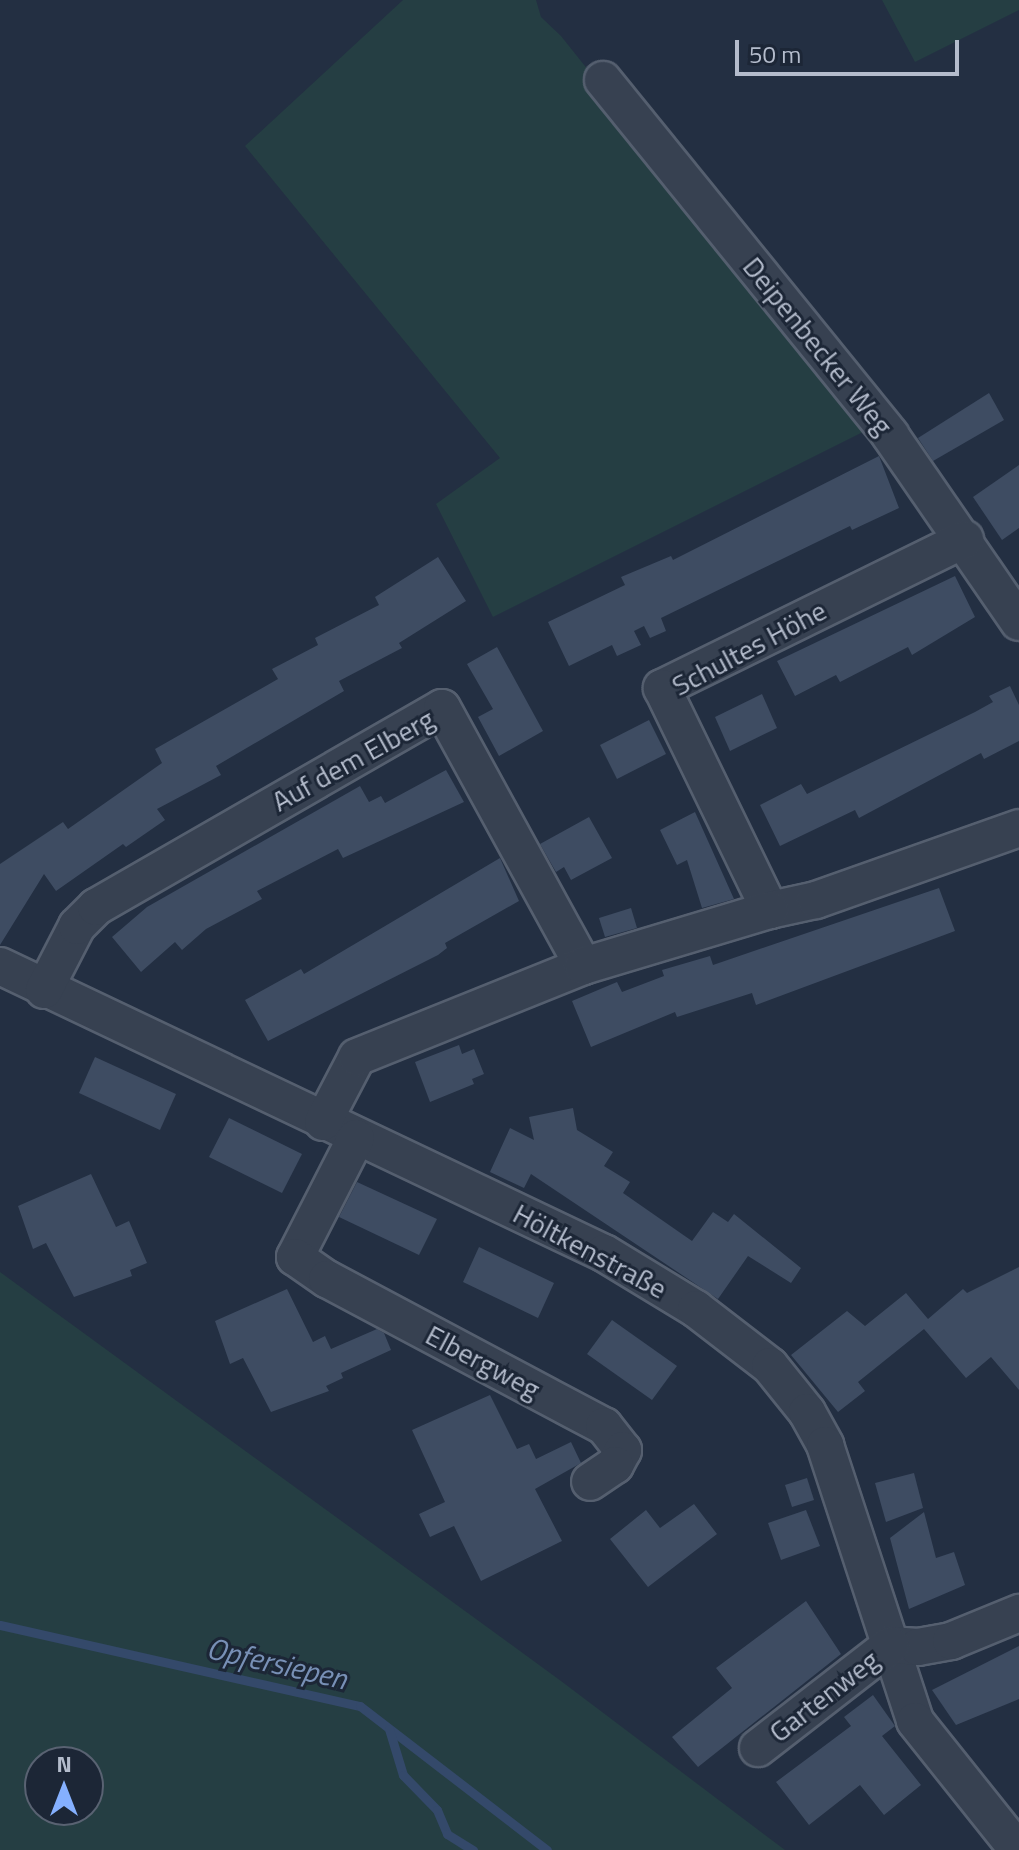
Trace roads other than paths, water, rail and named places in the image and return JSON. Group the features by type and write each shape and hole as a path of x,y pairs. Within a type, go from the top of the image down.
{"street":[{"name":"Deipenbecker Weg","path":"603,80 890,435 965,539 1019,622"},
{"name":"Schultes Höhe","path":"770,910 662,688 965,539"},
{"name":"Auf dem Elberg","path":"44,990 77,926 96,907 442,708 583,966"},
{"path":"323,1122 357,1057 583,966 707,926 816,900 1019,828"},
{"name":"Höltkenstraße","path":"0,966 44,990 636,1270 770,1366 807,1412 825,1445 920,1729 1018,1850"},
{"name":"Elbergweg","path":"356,1138 295,1257 327,1279 604,1426 623,1450 615,1465 590,1482"},
{"path":"891,1645 918,1647 951,1641 1019,1613"},
{"name":"Gartenweg","path":"758,1748 891,1645"}],"waterway":[{"name":"Opfersiepen","path":"0,1625 360,1706 547,1850"},
{"path":"389,1729 403,1775 437,1810 447,1834 473,1850"}]}
